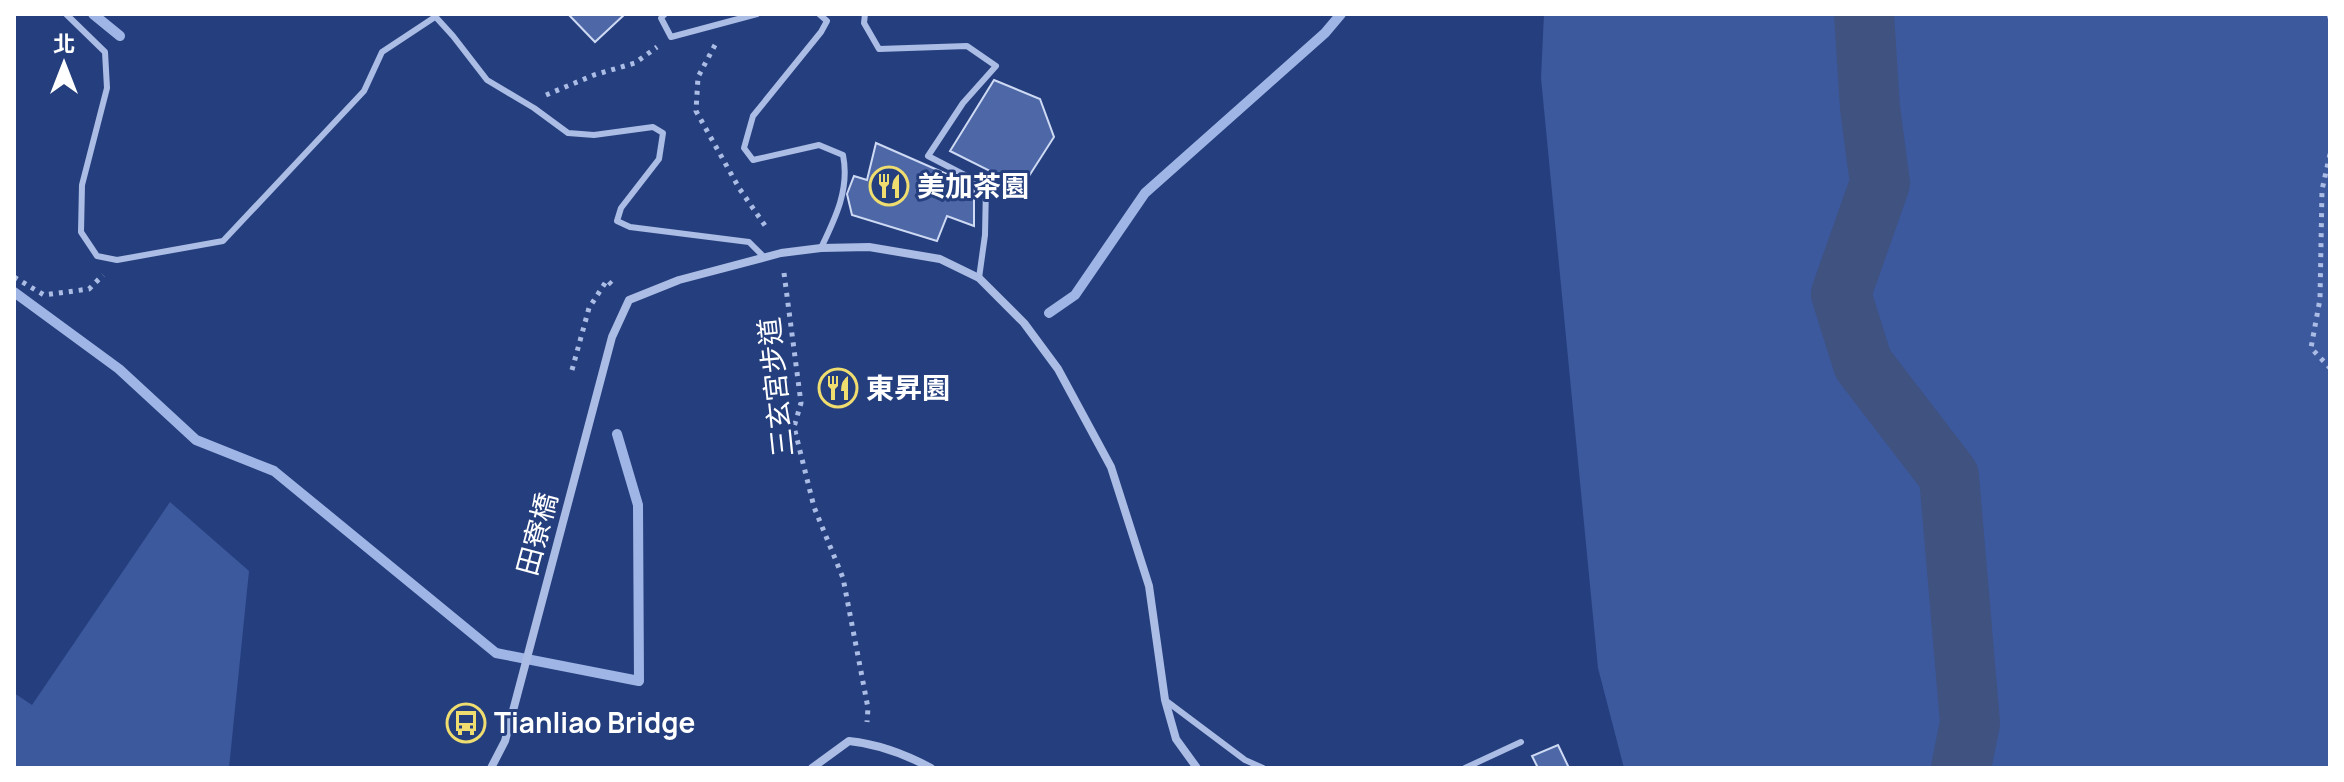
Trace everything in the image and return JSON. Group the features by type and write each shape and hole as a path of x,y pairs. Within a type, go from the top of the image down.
{"street":[{"path":"629,300 679,280 781,253 821,248 869,247 940,259 979,278 1024,323 1058,369 1111,467 1149,586 1165,700 1176,739 1197,768"},
{"name":"田寮橋","path":"491,768 505,741 612,337 629,300"},
{"path":"812,768 849,741 905,754 931,768"}],"lane":[{"path":"66,14 105,52 107,88 82,185 81,232 97,256 117,260 223,241 364,91 382,52 434,15 487,80 568,133 594,135 653,127 663,133 659,159 621,208 617,221 630,227 749,242 764,257"},
{"path":"665,14 661,18 671,37 757,14"},
{"path":"819,14 827,21 821,32 753,116 744,148 753,160 819,145 843,155 846,169 841,206 821,248"},
{"path":"865,14 864,23 879,49 967,46 996,66 963,103 928,156 986,186 985,235 979,278"},
{"path":"1165,700 1245,760 1263,768"},
{"path":"1465,768 1521,742"}],"path":[{"name":"三玄宮步道","path":"726,23 698,77 696,111 739,188 777,242 781,253 801,403 794,427 814,507 843,578 868,708 865,743"},
{"path":"527,104 594,75 635,63 671,37"},
{"path":"2330,154 2322,190 2320,299 2311,348 2330,368"},
{"path":"14,277 44,295 89,289 117,260"},
{"path":"572,370 589,308 607,280 629,300"}],"shaded area":[{"path":"1544,14 2330,14 2330,768 1624,768 1598,668 1541,78"},
{"path":"170,502 249,571 229,768 14,768 14,693 32,705"}],"building":[{"path":"568,14 625,14 595,42"},
{"path":"994,80 1040,99 1054,137 1022,187 950,151"},
{"path":"876,143 974,186 974,226 947,216 937,241 852,215 847,194 854,176 867,180"},
{"path":"1558,745 1569,768 1538,768 1532,756"}],"waterway":[{"path":"93,14 120,36"},
{"path":"1049,313 1075,295 1145,193 1325,33 1341,14"},
{"path":"1864,14 1870,108 1880,183 1841,294 1863,364 1949,476 1970,723 1961,768"},
{"path":"14,292 119,369 196,440 274,471 496,653 639,681 638,505 617,434"}],"place":[{"name":"美加茶園","path":"889,186"},
{"name":"東昇園","path":"838,388"},
{"name":"Tianliao Bridge","path":"466,723"}]}
